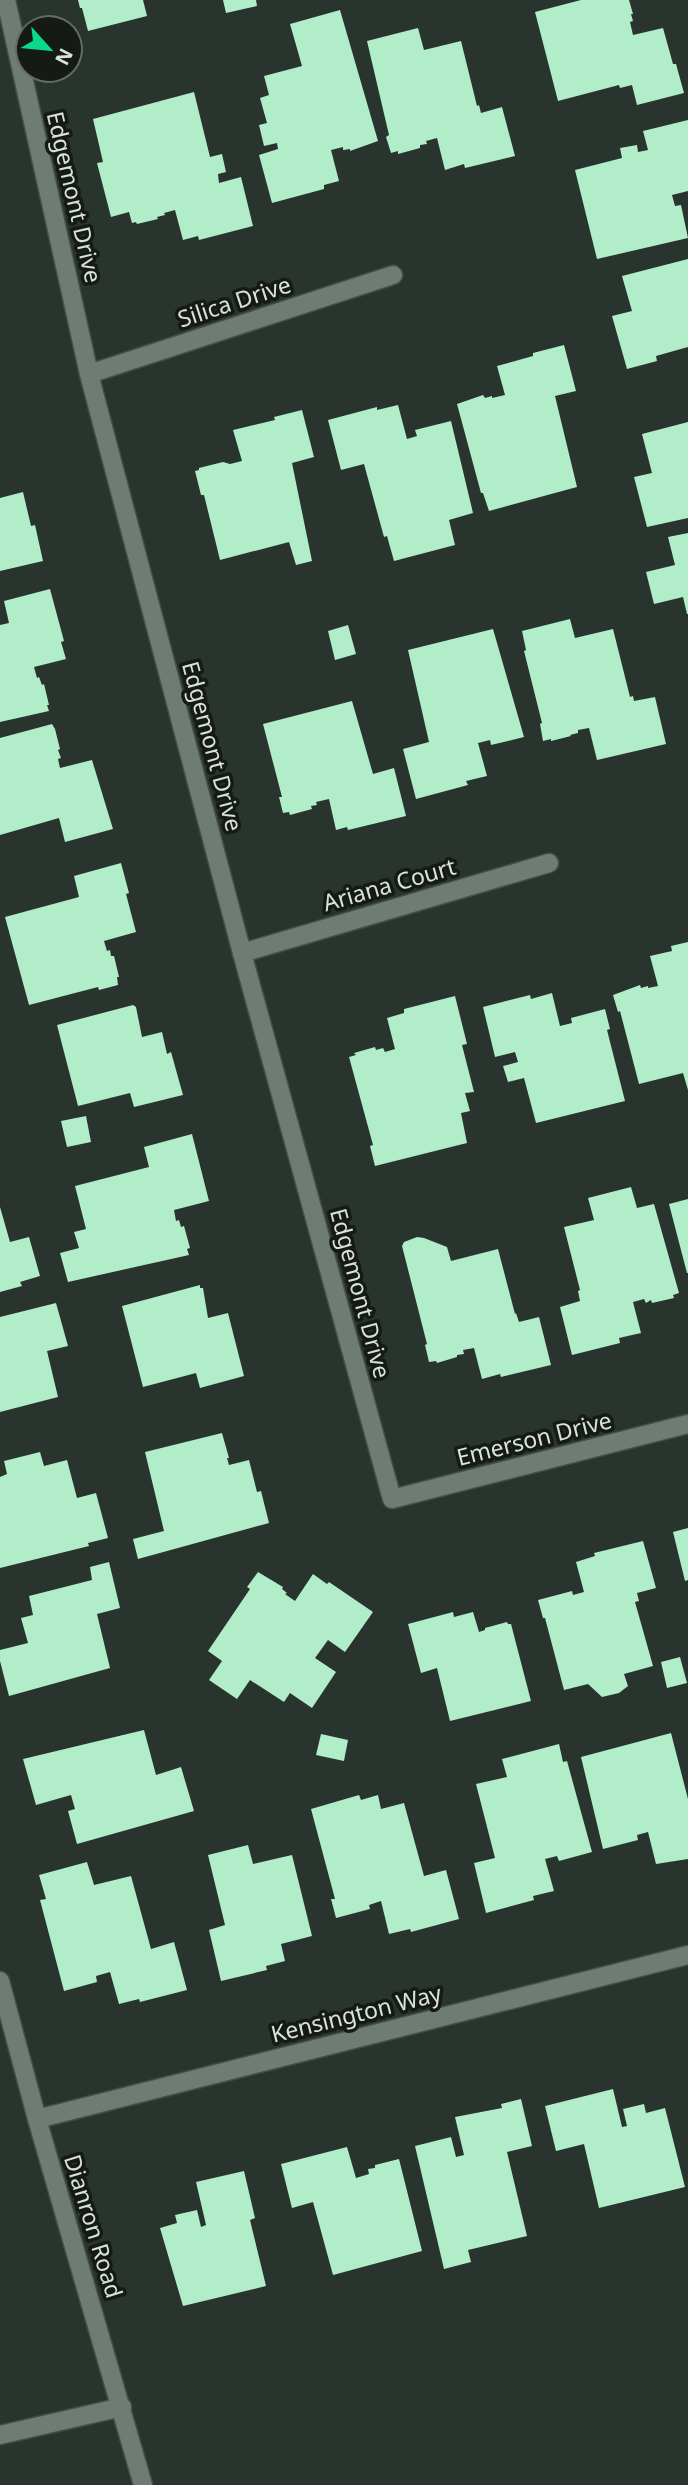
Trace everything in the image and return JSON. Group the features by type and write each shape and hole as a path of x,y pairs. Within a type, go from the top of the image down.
{"street":[{"name":"Edgemont Drive","path":"6,0 89,374 242,953 392,1499"},
{"name":"Silica Drive","path":"89,374 393,275"},
{"name":"Ariana Court","path":"242,953 549,863"},
{"name":"Emerson Drive","path":"392,1499 688,1424"},
{"name":"Kensington Way","path":"37,2119 688,1955"},
{"name":"Dianron Road","path":"0,1981 37,2119 144,2485"},
{"path":"0,2435 122,2407"}],"building":[{"path":"78,0 143,0 147,16 88,31"},
{"path":"223,0 256,0 257,6 226,13"},
{"path":"581,0 629,0 633,14 633,21 630,22 633,35 663,28 684,93 637,105 632,85 620,88 619,85 558,101 535,12"},
{"path":"340,10 378,141 350,151 343,150 343,147 331,150 339,181 324,185 324,189 272,203 259,155 278,149 277,143 264,146 259,125 267,123 260,98 269,95 264,76 302,66 290,24"},
{"path":"418,28 424,50 461,41 477,106 479,105 481,113 502,107 515,156 465,168 464,164 445,170 437,138 426,141 427,144 420,145 420,148 398,154 398,151 391,153 367,41"},
{"path":"194,92 210,157 222,154 226,172 218,174 219,183 241,177 253,226 199,240 198,236 183,240 175,210 164,213 165,215 157,217 158,219 137,224 132,223 129,212 111,217 97,163 103,162 93,119"},
{"path":"688,120 688,191 672,195 675,206 681,205 688,238 597,259 575,170 622,158 620,148 637,145 638,152 648,150 643,131"},
{"path":"688,259 688,347 656,356 657,361 627,369 612,316 632,311 622,276"},
{"path":"564,345 576,391 555,396 577,487 489,511 481,493 457,404 483,395 485,398 492,398 505,395 497,366"},
{"path":"398,405 407,439 417,436 415,430 451,421 473,513 449,520 455,545 394,561 387,536 384,537 364,464 341,470 328,420 377,407 377,410"},
{"path":"302,410 314,457 292,463 312,561 296,565 289,542 220,560 204,495 201,495 195,471 223,462 230,464 242,461 233,430"},
{"path":"688,422 688,518 647,527 634,477 652,473 642,434"},
{"path":"23,492 31,526 35,525 43,561 0,571 0,498"},
{"path":"688,533 687,614 683,597 654,604 646,572 675,565 668,537"},
{"path":"50,589 66,659 34,667 37,678 44,684 49,711 0,722 0,625 9,623 4,601"},
{"path":"570,619 575,638 613,629 630,697 633,696 634,701 655,697 666,744 597,760 589,728 578,730 578,733 571,736 543,741 542,723 524,651 522,631"},
{"path":"348,625 356,654 335,660 328,631"},
{"path":"493,629 524,737 491,745 490,740 478,743 487,776 466,781 468,785 416,799 403,749 429,742 408,650"},
{"path":"352,701 373,774 394,768 406,816 348,830 347,827 336,830 329,799 316,802 317,805 311,806 312,809 290,815 289,812 283,813 279,797 282,797 263,724"},
{"path":"52,724 60,749 60,768 92,760 113,829 65,842 59,818 0,835 0,738"},
{"path":"121,863 136,932 104,941 107,951 110,950 111,956 114,956 118,985 99,990 98,987 29,1005 5,917 79,897 74,876"},
{"path":"688,942 688,1090 683,1073 639,1084 620,1011 618,1012 613,995 640,985 641,988 658,986 650,956 672,951 671,946"},
{"path":"552,993 560,1026 572,1023 571,1018 605,1009 610,1029 607,1030 625,1101 536,1123 524,1078 508,1082 503,1066 518,1062 515,1052 495,1057 483,1007 530,995 531,999"},
{"path":"455,996 467,1044 462,1045 474,1092 465,1093 470,1111 461,1113 467,1143 375,1166 370,1146 373,1145 349,1057 375,1047 376,1050 383,1048 385,1052 395,1049 387,1018 404,1013 404,1009"},
{"path":"133,1005 136,1007 142,1037 162,1032 167,1054 171,1052 183,1095 134,1107 130,1093 78,1106 57,1025"},
{"path":"86,1116 91,1142 67,1147 61,1121"},
{"path":"192,1134 209,1201 174,1210 176,1221 179,1220 181,1227 184,1226 190,1248 187,1249 189,1255 68,1282 60,1253 79,1248 74,1232 86,1229 75,1186 149,1167 144,1147"},
{"path":"631,1187 637,1208 654,1204 679,1293 673,1295 674,1298 652,1303 651,1300 646,1303 644,1299 633,1302 641,1333 619,1338 620,1343 572,1355 560,1307 580,1301 580,1290 564,1227 594,1220 588,1198"},
{"path":"688,1199 688,1273 687,1273 669,1204"},
{"path":"0,1207 10,1242 29,1237 40,1276 20,1282 22,1286 0,1292"},
{"path":"417,1237 447,1247 451,1261 498,1249 515,1314 519,1322 539,1317 551,1365 482,1379 474,1348 463,1350 464,1354 457,1357 437,1363 429,1362 427,1344 402,1246 404,1242"},
{"path":"200,1285 200,1288 203,1288 208,1318 228,1313 244,1376 200,1388 196,1373 143,1387 122,1306"},
{"path":"56,1303 68,1346 47,1351 58,1397 0,1412 0,1317"},
{"path":"222,1433 229,1465 249,1460 269,1523 138,1559 133,1539 164,1531 145,1452"},
{"path":"40,1452 44,1466 67,1460 77,1498 96,1493 108,1538 88,1543 89,1546 0,1568 0,1477 7,1474 4,1461"},
{"path":"688,1528 688,1580 685,1581 673,1532"},
{"path":"643,1541 656,1588 637,1593 639,1601 635,1602 653,1666 624,1674 628,1686 619,1693 602,1697 588,1684 564,1690 538,1600 572,1591 573,1595 584,1592 576,1562 595,1556 594,1553"},
{"path":"109,1562 120,1608 97,1614 110,1668 9,1696 0,1661 0,1650 28,1643 21,1618 33,1615 29,1596 92,1580 90,1567"},
{"path":"258,1572 283,1587 287,1593 285,1594 295,1601 313,1574 373,1612 345,1652 328,1640 315,1658 336,1672 312,1708 290,1693 284,1702 250,1680 237,1699 209,1680 222,1661 208,1651 250,1589 247,1587"},
{"path":"453,1612 454,1617 473,1612 479,1632 507,1622 511,1624 531,1701 450,1721 437,1668 421,1673 408,1624"},
{"path":"680,1657 687,1683 667,1688 661,1662"},
{"path":"144,1730 156,1775 181,1767 194,1811 77,1844 68,1811 75,1809 71,1795 36,1805 23,1759"},
{"path":"671,1733 688,1799 688,1859 656,1864 648,1832 637,1835 638,1840 603,1849 581,1757"},
{"path":"321,1734 348,1740 344,1761 316,1755"},
{"path":"559,1744 563,1762 567,1761 592,1852 559,1861 557,1856 545,1859 554,1891 533,1896 534,1900 486,1913 474,1863 495,1858 476,1784 507,1777 502,1759"},
{"path":"359,1795 361,1800 378,1795 381,1809 404,1803 424,1876 446,1870 459,1919 411,1932 410,1929 389,1934 381,1901 369,1905 370,1909 336,1918 331,1899 335,1899 311,1809"},
{"path":"248,1845 253,1864 292,1855 312,1936 281,1944 285,1961 266,1966 267,1970 221,1981 209,1930 225,1925 208,1855"},
{"path":"87,1862 94,1885 131,1876 151,1949 174,1942 187,1990 140,2002 139,1999 119,2004 110,1972 96,1976 97,1982 64,1991 40,1900 46,1899 39,1875"},
{"path":"613,2089 622,2127 627,2126 623,2109 644,2104 646,2113 665,2108 685,2187 599,2208 584,2144 556,2151 545,2106"},
{"path":"521,2099 532,2146 507,2152 527,2236 468,2250 471,2262 444,2269 415,2146 451,2137 456,2157 464,2155 455,2117 502,2108 501,2104"},
{"path":"347,2147 356,2178 369,2174 368,2169 375,2168 375,2165 399,2159 422,2251 333,2275 313,2202 292,2208 281,2164"},
{"path":"244,2171 255,2218 250,2220 266,2286 183,2306 160,2228 177,2223 175,2215 197,2210 201,2227 206,2225 196,2182"}]}
